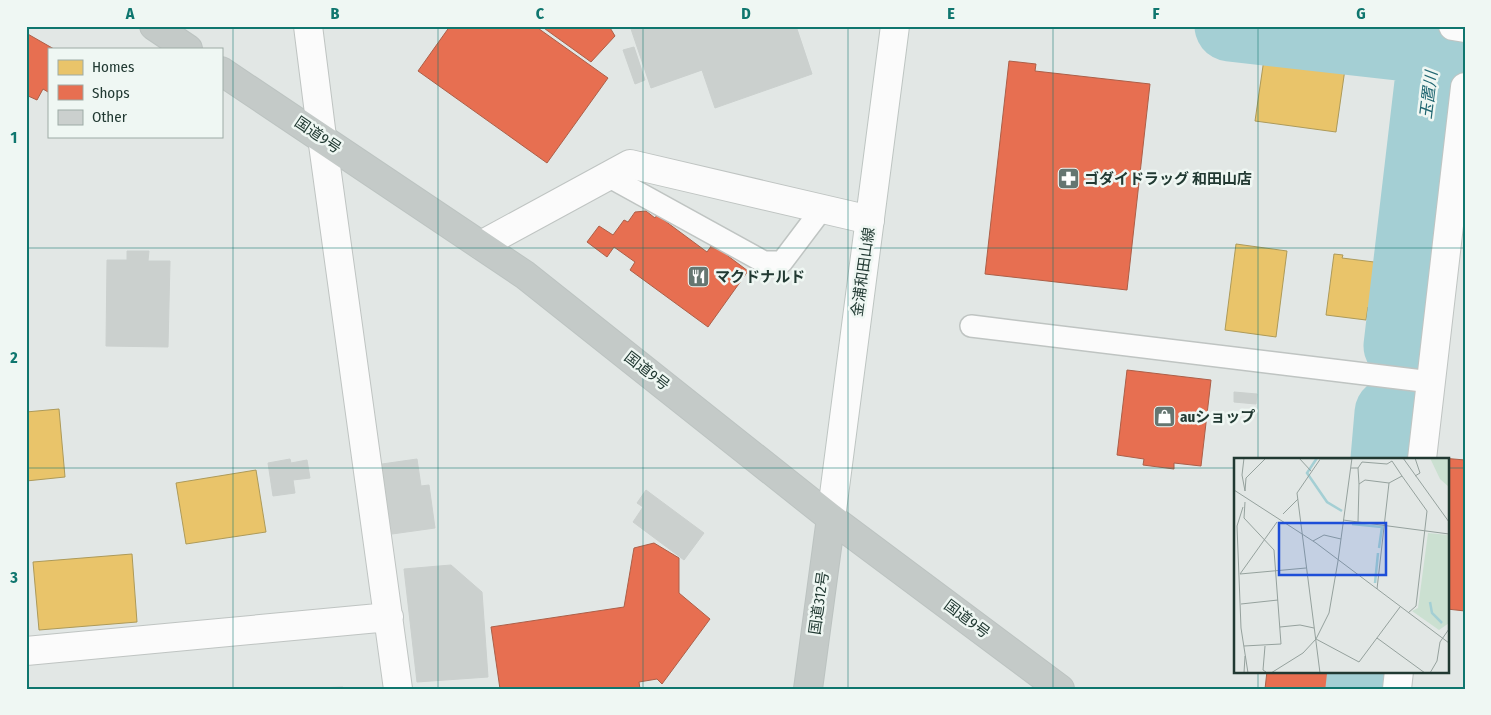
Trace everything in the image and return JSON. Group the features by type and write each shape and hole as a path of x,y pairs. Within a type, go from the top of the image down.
{"highway":[{"path":"154,26 187,48"},
{"name":"国道9号","path":"222,72 525,275 831,518 1060,689"},
{"name":"国道312号","path":"808,689 831,518"}],"street":[{"path":"308,26 398,689"},
{"name":"金浦和田山線","path":"831,518 895,26"},
{"path":"1453,26 1465,28"},
{"path":"1422,458 1465,87"},
{"path":"481,245 630,164 870,220"},
{"path":"26,651 389,617"},
{"path":"1397,689 1399,672"}],"lane":[{"path":"608,176 764,262 782,262 822,209"},
{"path":"971,326 1431,382"}],"building: Homes":[{"path":"1264,59 1345,69 1336,132 1255,121"},
{"path":"1236,244 1287,251 1276,337 1225,330"},
{"path":"1334,254 1343,255 1342,258 1390,264 1384,309 1368,307 1366,320 1326,315"},
{"path":"59,409 65,477 26,481 26,412"},
{"path":"256,470 266,532 186,544 176,483"},
{"path":"132,554 137,622 39,630 33,562"}],"building: Shops":[{"path":"450,26 535,26 608,78 547,163 418,71"},
{"path":"541,26 609,26 615,36 591,62"},
{"path":"26,33 52,48 48,48 48,92 43,89 37,100 26,95"},
{"name":"ゴダイドラッグ 和田山店","path":"1009,61 1036,64 1035,71 1150,84 1127,290 985,274"},
{"path":"646,211 655,218 657,215 707,252 714,242 729,254 728,256 748,271 708,327 630,270 635,262 614,247 607,257 587,242 599,226 613,235 624,220 628,222 635,212"},
{"name":"auショップ","path":"1127,370 1211,380 1201,466 1174,463 1174,469 1143,465 1144,459 1117,455"},
{"path":"1448,459 1465,460 1465,611 1448,609"},
{"path":"654,543 679,558 679,593 710,619 662,684 657,679 639,682 640,689 500,689 491,627 624,607 634,548"},
{"path":"1267,672 1354,672 1352,689 1265,689"}],"building: Other":[{"path":"630,26 796,26 812,74 715,108 702,70 651,88"},
{"path":"634,47 645,80 635,84 623,50"},
{"path":"127,251 149,251 148,261 170,261 168,347 106,346 107,260 127,260"},
{"path":"1234,392 1257,394 1256,404 1234,402"},
{"path":"290,459 291,463 307,460 310,478 293,480 295,493 273,496 268,463"},
{"path":"417,459 421,486 429,485 435,528 392,534 382,464"},
{"path":"646,490 704,533 684,560 633,522 643,507 637,503"},
{"path":"451,565 482,592 488,677 417,682 404,569"},
{"path":"343,687 343,689 291,689"}],"waterway":[{"name":"玉置川","path":"1230,26 1434,49 1399,346"},
{"name":"玉置川","path":"1386,458 1390,413"},
{"name":"玉置川","path":"1361,689 1363,672"}],"place":[{"name":"ゴダイドラッグ 和田山店","path":"1068,179"},
{"name":"マクドナルド","path":"699,277"},
{"name":"auショップ","path":"1164,417"}]}
